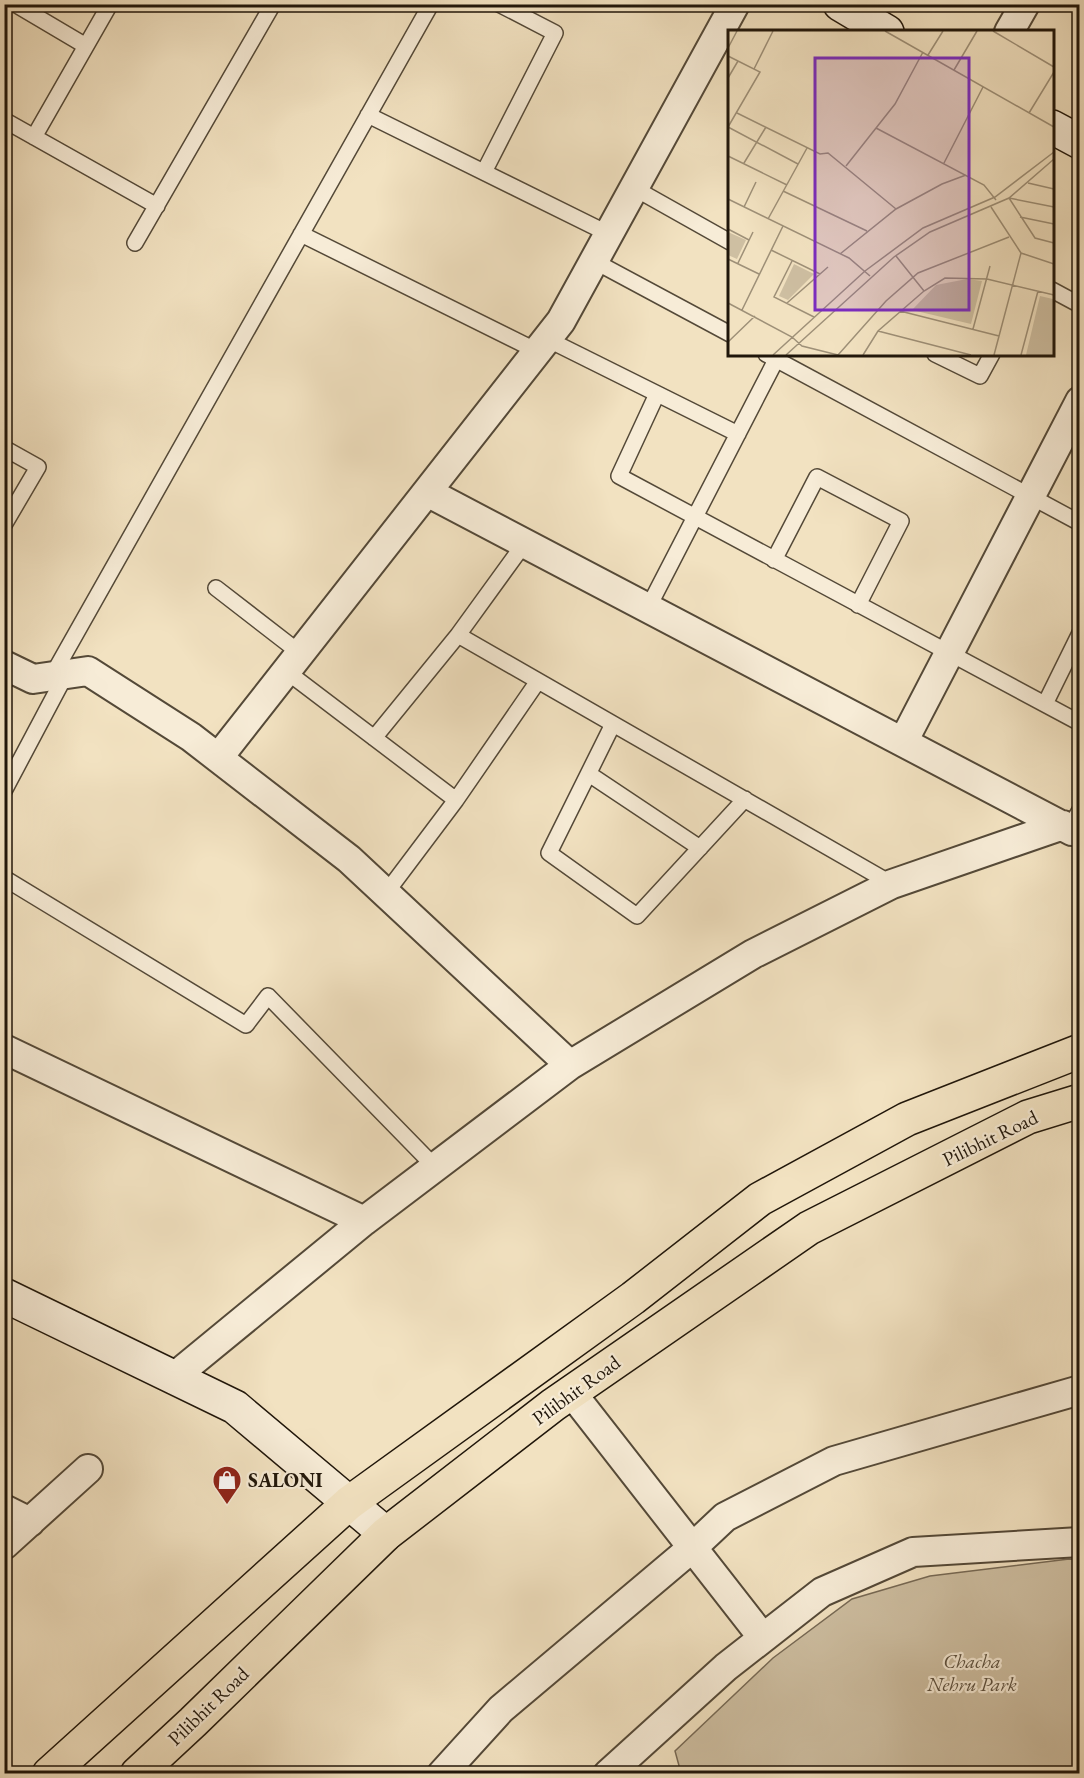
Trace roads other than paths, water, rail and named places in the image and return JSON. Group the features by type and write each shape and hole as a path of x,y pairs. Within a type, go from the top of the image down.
{"highway":[{"path":"49,1773 349,1503 633,1298 760,1199 907,1119 1080,1051"},
{"name":"Pilibhit Road","path":"137,1773 386,1534 572,1392 809,1228 1028,1117 1080,1101"}],"street":[{"path":"218,758 561,321 735,4"},
{"path":"840,4 884,30"},
{"path":"1011,30 1025,4"},
{"path":"1054,128 1080,142"},
{"path":"903,742 1080,401"},
{"path":"427,492 903,742 1073,825"},
{"path":"4,665 33,679 88,671 191,737 349,859 570,1065"},
{"path":"174,1377 364,1221 570,1065 753,954 892,884 1073,825"},
{"path":"4,1049 364,1221"},
{"path":"4,1295 235,1407 386,1534"},
{"path":"442,1773 501,1709 692,1548 725,1517 834,1461 1080,1390"},
{"path":"572,1392 764,1638"},
{"path":"4,1545 88,1469"},
{"path":"4,1509 30,1521"},
{"path":"608,1773 726,1667 822,1592 913,1552 1080,1542"}],"lane":[{"path":"4,13 10,4"},
{"path":"15,4 86,46"},
{"path":"34,137 110,4"},
{"path":"135,243 273,4"},
{"path":"4,791 59,675 301,234 431,4"},
{"path":"484,172 555,33 499,4"},
{"path":"368,115 609,234"},
{"path":"4,120 157,206"},
{"path":"634,188 728,241"},
{"path":"301,234 542,345 657,394 738,434"},
{"path":"594,261 728,333"},
{"path":"1054,291 1080,305"},
{"path":"648,608 738,434 774,356 1080,523"},
{"path":"939,356 980,376 991,356"},
{"path":"657,394 619,476 1080,723"},
{"path":"4,448 38,467 4,525"},
{"path":"774,560 817,477 901,521 858,605"},
{"path":"374,738 458,635 524,544"},
{"path":"216,588 374,738 456,800"},
{"path":"1045,704 1080,633"},
{"path":"458,635 892,884"},
{"path":"386,893 456,800 538,681"},
{"path":"613,724 549,853 637,916 745,799"},
{"path":"589,774 700,848"},
{"path":"4,878 246,1025 268,996 435,1167"}],"place":[{"name":"SALONI","path":"227,1506"}],"park label":[{"name":"Chacha Nehru Park","path":"972,1672"}]}
